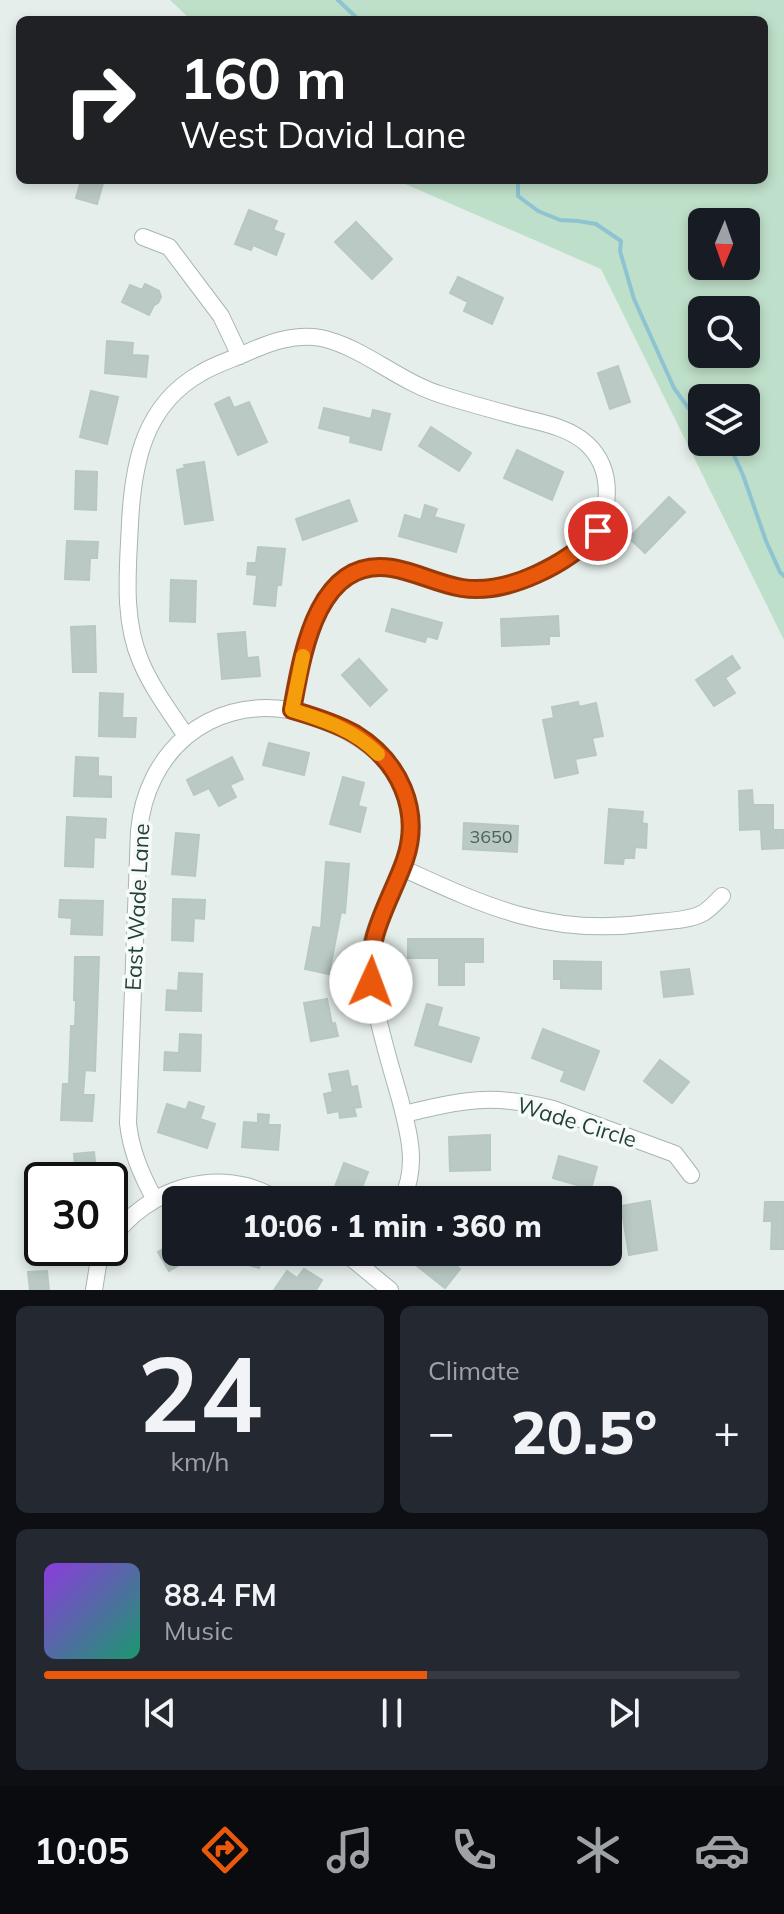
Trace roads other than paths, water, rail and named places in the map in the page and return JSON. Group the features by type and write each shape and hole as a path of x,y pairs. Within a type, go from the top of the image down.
{"street":[{"path":"143,237 169,247 221,316 240,356"},
{"path":"186,736 149,679 135,645 128,607 128,586 134,474 139,454 153,420 173,394 202,372 283,339 316,337 345,346 395,375 437,394 557,427 584,441 595,452 606,476 604,518 598,531 577,551 524,580 490,588 462,588 393,568 377,567 362,570 338,582 323,603 304,650 292,710"},
{"name":"East Wade Lane","path":"154,1198 137,1164 128,1123 139,831 144,800 155,773 186,736 204,724 240,711 276,708 292,710 355,734 387,763 407,795 412,822 408,850 376,930 369,965 376,1011 410,1142 410,1176 407,1186"},
{"path":"402,868 474,901 547,922 582,926 620,927 686,918 702,914 722,896"},
{"name":"Wade Circle","path":"404,1114 474,1100 534,1104 675,1154 691,1175"},
{"path":"189,1186 210,1183 244,1186"},
{"path":"128,1221 138,1210 162,1195"},
{"path":"94,1290 98,1266"},
{"path":"366,1266 390,1290"}],"waterway":[{"path":"338,0 355,16"},
{"path":"518,184 518,196 538,211 560,220 596,224 621,241 620,251 634,299 674,388 688,408"},
{"path":"734,456 766,541 784,576"}]}
